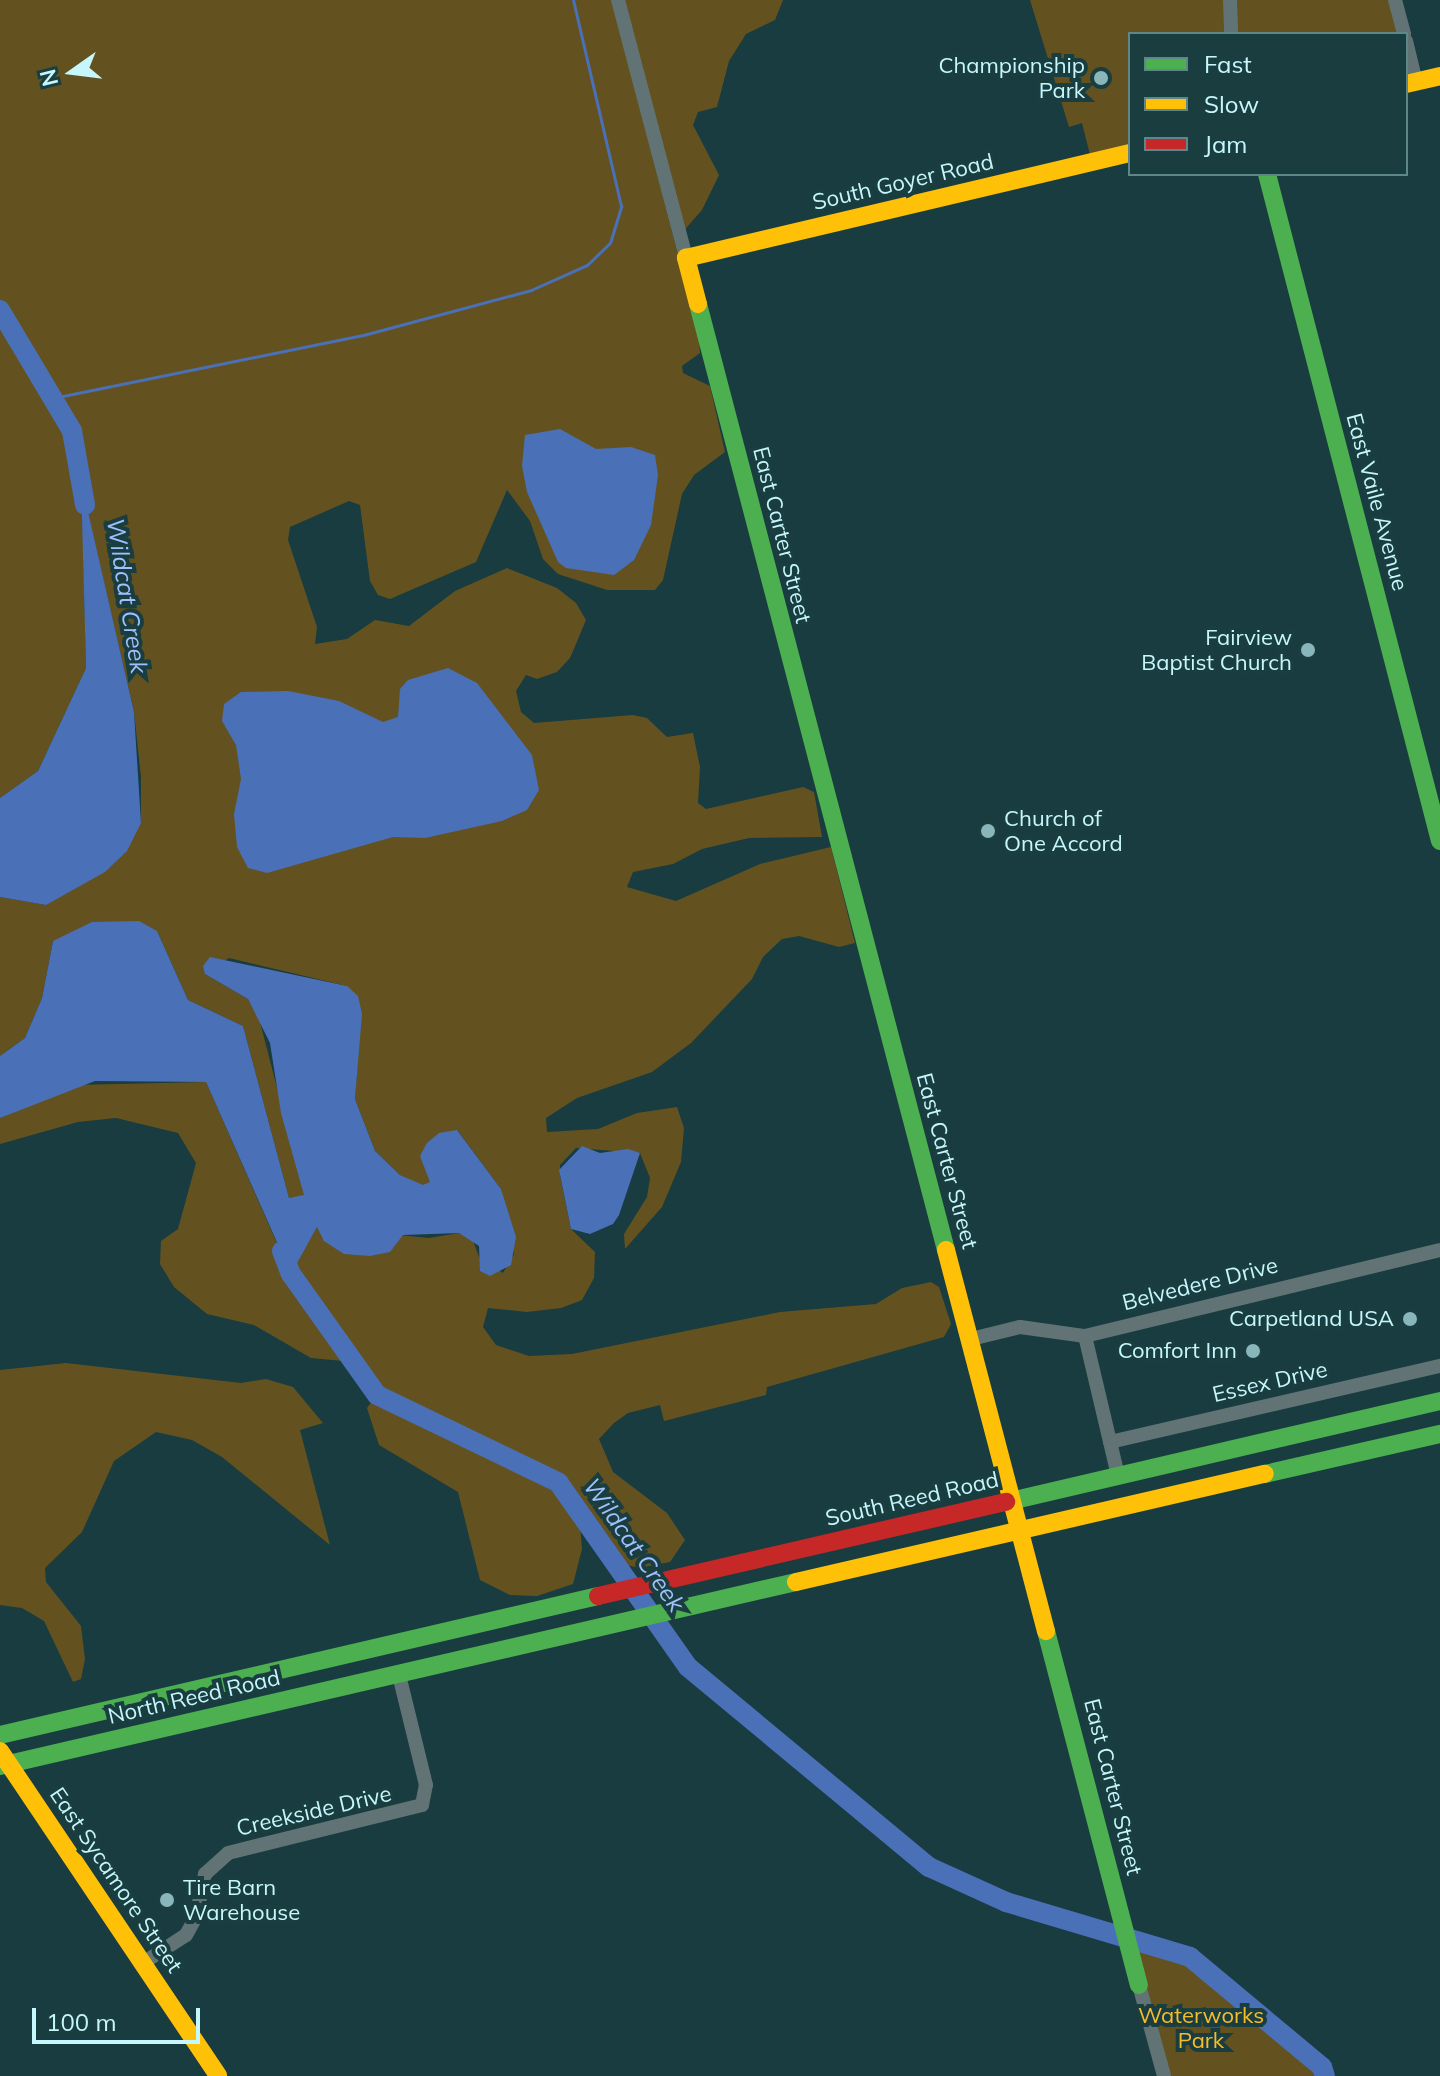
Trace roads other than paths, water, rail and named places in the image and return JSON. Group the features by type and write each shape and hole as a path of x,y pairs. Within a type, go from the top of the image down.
{"main road":[{"path":"1411,83 1440,76"},
{"name":"South Goyer Road","path":"686,258 1128,153"},
{"name":"East Vaile Avenue","path":"1268,176 1440,841"},
{"name":"East Carter Street","path":"686,258 1015,1499 1139,1985"},
{"name":"South Reed Road","path":"395,1643 1440,1401"},
{"path":"399,1675 1440,1434"},
{"name":"North Reed Road","path":"0,1735 395,1643"},
{"name":"North Reed Road","path":"3,1760 399,1675"},
{"name":"East Sycamore Street","path":"3,1760 218,2076"}],"street":[{"path":"618,0 686,258"},
{"path":"1230,0 1231,32"},
{"path":"1395,0 1403,32"},
{"path":"1408,58 1411,83"},
{"name":"Belvedere Drive","path":"971,1339 1020,1327 1085,1336 1439,1255"},
{"path":"1085,1336 1118,1476"},
{"name":"Essex Drive","path":"1110,1442 1440,1366"},
{"name":"Creekside Drive","path":"143,1963 186,1935 196,1917 205,1874 228,1853 422,1805 426,1785 399,1675"},
{"name":"East Carter Street","path":"1139,1985 1164,2076"}],"water":[{"path":"560,429 596,449 631,447 655,455 658,475 651,525 634,560 614,575 566,568 558,562 527,492 522,466 525,435"},
{"path":"81,481 134,712 141,823 127,851 105,872 46,905 0,897 0,798 38,771 86,668"},
{"path":"448,668 477,683 532,755 539,790 527,810 502,821 425,838 393,837 267,873 248,868 237,847 234,814 241,779 236,745 222,721 224,704 241,692 288,691 339,701 383,722 398,717 400,689 408,680"},
{"path":"139,921 157,931 188,1000 243,1026 289,1198 304,1195 281,1113 270,1043 248,999 205,974 203,966 210,957 347,986 358,996 362,1014 355,1099 375,1151 400,1175 423,1185 430,1182 420,1156 427,1143 439,1133 457,1130 501,1189 516,1237 511,1265 490,1276 480,1271 479,1246 459,1233 403,1235 390,1252 370,1256 344,1254 324,1241 317,1227 291,1274 206,1082 95,1081 0,1118 0,1056 25,1038 42,998 53,941 92,922"},
{"path":"582,1146 600,1153 628,1149 640,1153 619,1215 613,1224 590,1234 571,1229 559,1170"}],"waterway":[{"path":"53,398 367,334 531,290 587,265 610,243 621,206 573,0"},
{"name":"Wildcat Creek","path":"0,310 72,431 85,505"},
{"name":"Wildcat Creek","path":"282,1251 291,1274 377,1395 558,1482 688,1667 929,1867 1006,1902 1190,1957 1322,2067 1325,2076"}],"place":[{"name":"Championship Park","path":"1101,78"},
{"name":"Fairview Baptist Church","path":"1308,650"},
{"name":"Church of One Accord","path":"988,831"},
{"name":"Carpetland USA","path":"1410,1319"},
{"name":"Comfort Inn","path":"1253,1351"},
{"name":"Tire Barn Warehouse","path":"167,1900"}],"park label":[{"name":"Waterworks Park","path":"1201,2028"}]}
